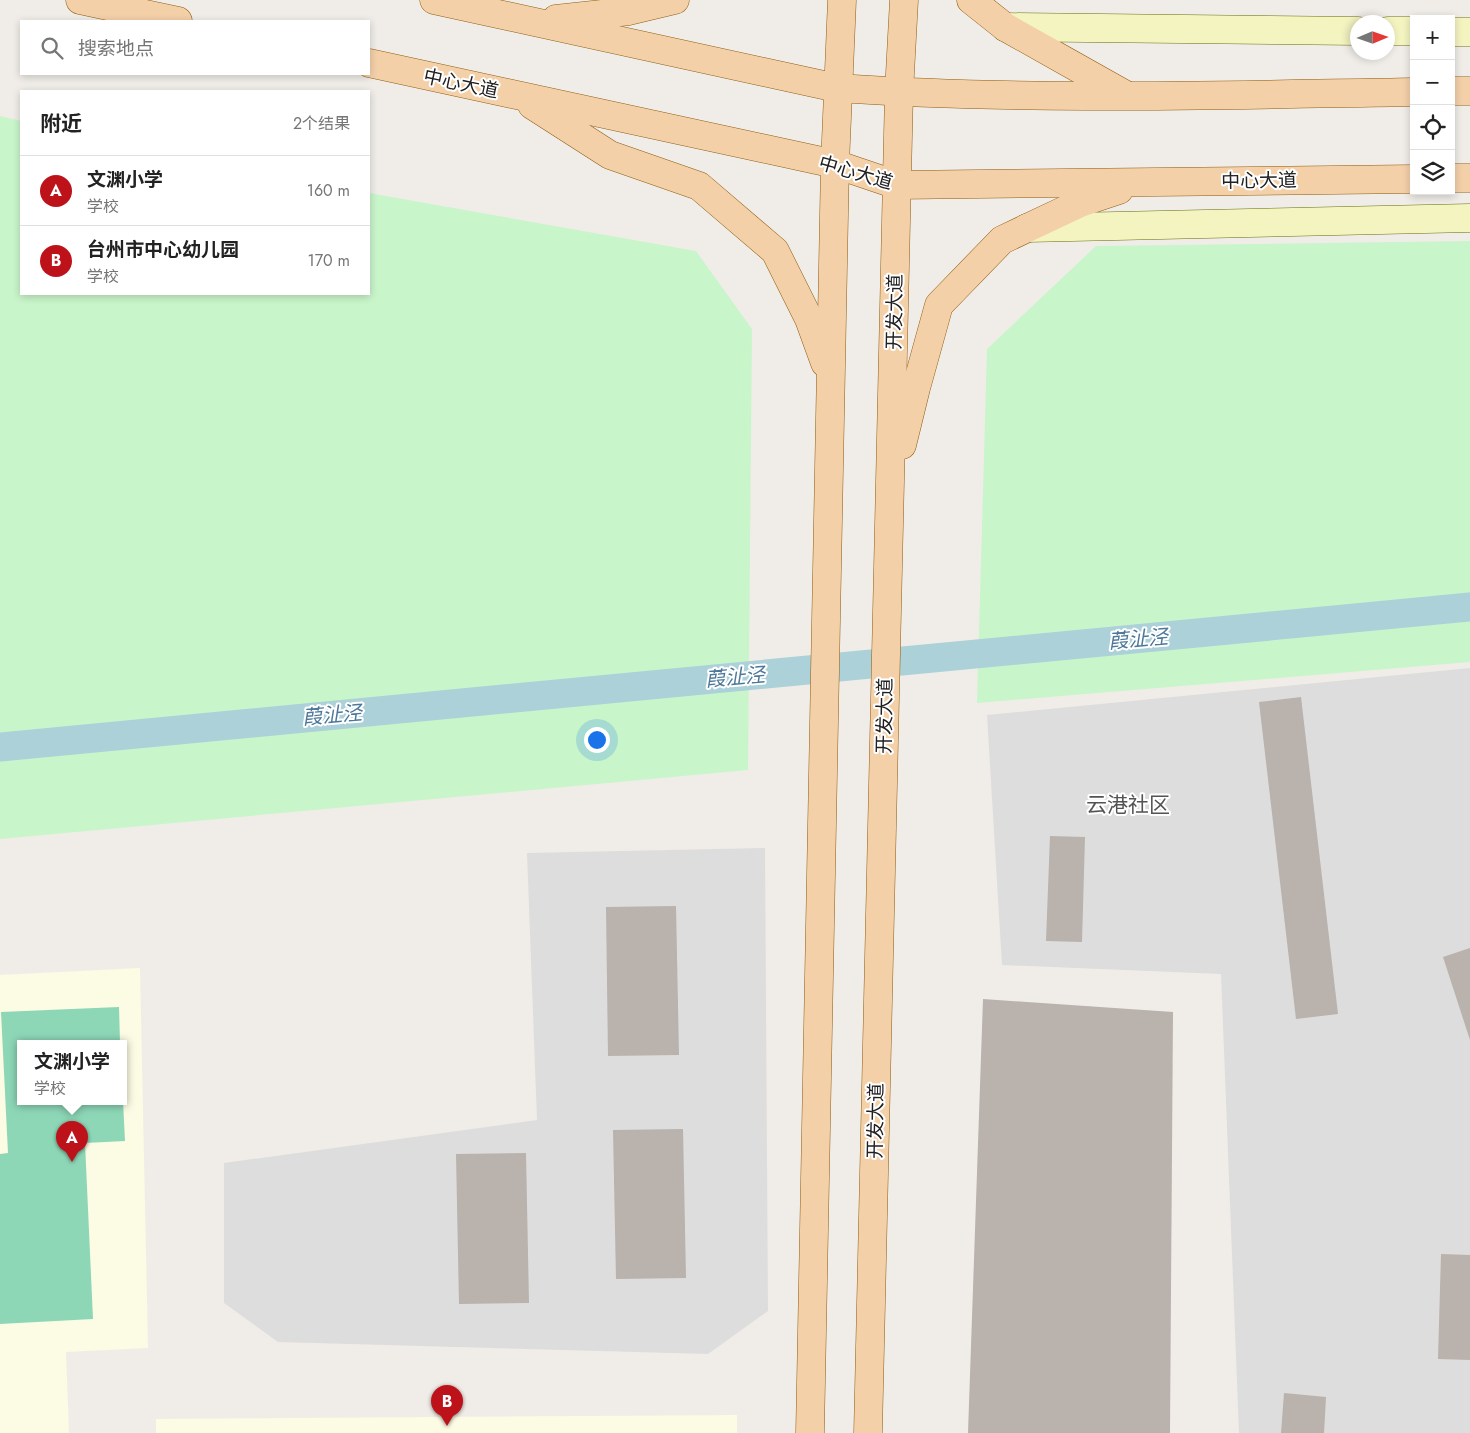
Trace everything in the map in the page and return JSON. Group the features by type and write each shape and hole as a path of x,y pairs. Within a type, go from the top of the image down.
{"main road":[{"path":"80,0 173,20"},
{"path":"434,0 837,88 898,92 1128,96 1410,92"},
{"path":"531,21 629,11 675,0"},
{"path":"810,1433 830,380 837,88 842,0"},
{"name":"开发大道","path":"868,1433 898,92 904,0"},
{"path":"972,0 1006,27 1128,96"},
{"path":"1006,27 1350,31"},
{"path":"1395,31 1410,31"},
{"path":"1455,32 1470,32"},
{"name":"中心大道","path":"370,63 835,164 897,185 1410,178"},
{"path":"1455,91 1470,91"},
{"path":"516,95 610,155 699,186 775,251 809,319 830,380"},
{"path":"1455,178 1470,178"},
{"path":"890,500 916,388 940,305 1002,240 1080,203 1143,182"},
{"path":"1027,228 1470,218"}],"shaded area":[{"path":"1470,668 1470,1433 1239,1433 1221,974 1002,965 987,715"},
{"path":"765,848 768,1311 708,1354 278,1342 224,1303 224,1163 537,1120 527,853"},
{"path":"140,968 148,1348 66,1352 69,1433 0,1433 0,975"},
{"path":"737,1415 737,1433 156,1433 156,1419"}],"green space":[{"path":"0,116 20,121 20,295 370,295 370,193 696,251 752,329 748,770 0,839"},
{"path":"1470,241 1470,662 977,703 987,349 1096,246"},
{"path":"119,1007 120,1040 17,1040 17,1105 123,1105 125,1141 85,1143 93,1319 0,1324 0,1154 8,1153 1,1012"}],"building":[{"path":"1301,697 1338,1014 1296,1019 1259,702"},
{"path":"1050,836 1085,837 1082,942 1046,941"},
{"path":"676,906 679,1055 608,1056 606,907"},
{"path":"1470,948 1470,1040 1443,957"},
{"path":"983,999 1173,1012 1170,1433 968,1433"},
{"path":"683,1129 686,1278 616,1279 613,1130"},
{"path":"526,1153 529,1303 459,1304 456,1154"},
{"path":"1441,1254 1470,1255 1470,1360 1438,1359"},
{"path":"1284,1393 1326,1397 1324,1433 1281,1433"}],"waterway":[{"name":"葭沚泾","path":"0,747 1470,607"}],"place":[{"name":"文渊小学","path":"72,1162"},
{"name":"台州市中心幼儿园","path":"447,1426"}],"district":[{"name":"云港社区","path":"1128,805"}]}
